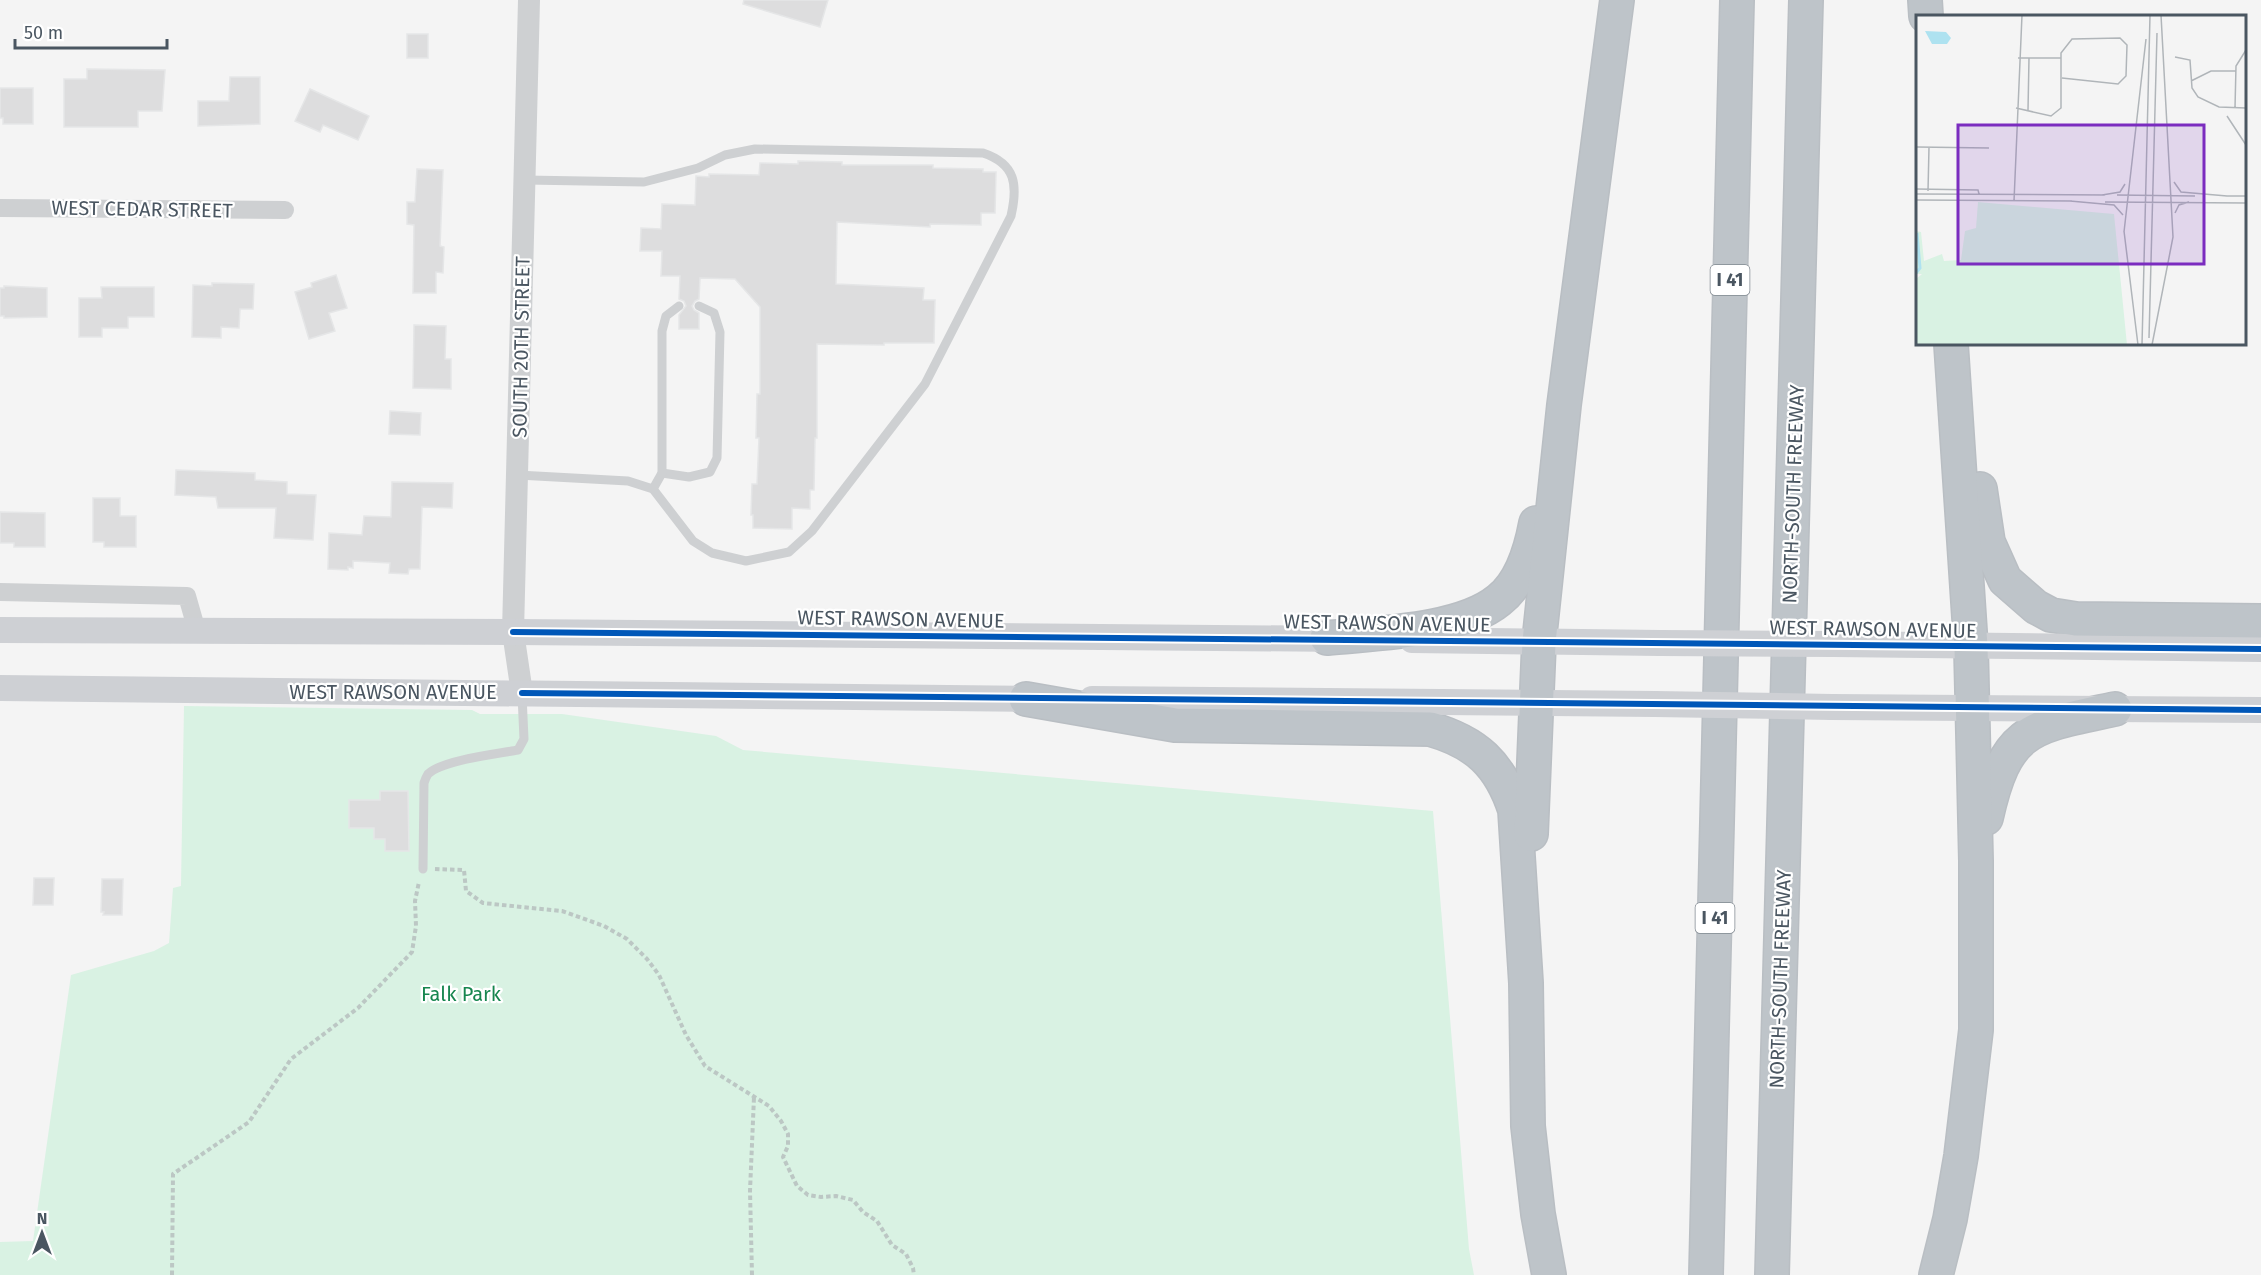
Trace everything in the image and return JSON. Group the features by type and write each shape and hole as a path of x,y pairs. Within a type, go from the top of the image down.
{"highway":[{"path":"1526,983 1539,642 1564,405 1617,0"},
{"name":"I 41","path":"1706,1275 1737,0"},
{"name":"NORTH-SOUTH FREEWAY","path":"1772,1275 1806,0"},
{"path":"1925,0 1926,15"},
{"path":"1936,1275 1950,1219 1961,1156 1976,1030 1976,861 1971,647 1951,345"},
{"path":"1957,345 1967,382 1988,542 2005,580 2016,592 2051,615 2076,619 2261,621"},
{"path":"1326,638 1430,627 1484,611 1501,599 1514,584 1526,560 1534,535 1545,466 1564,405"},
{"path":"1026,699 1175,724 1430,729 1461,740 1481,754 1500,774 1515,810 1526,983 1528,1126 1538,1214 1549,1275"},
{"path":"1976,861 1996,776 2016,745 2029,733 2055,722 2115,710"}],"main road":[{"name":"WEST RAWSON AVENUE","path":"0,630 1326,638 2261,649"},
{"name":"WEST RAWSON AVENUE","path":"0,688 2261,710"}],"street":[{"name":"SOUTH 20TH STREET","path":"522,693 513,632 529,0"},
{"name":"WEST CEDAR STREET","path":"0,208 285,210"},
{"path":"0,592 187,596 197,631"}],"lane":[{"path":"517,475 628,481 653,489 693,541 712,553 746,561 789,552 812,531 926,384 1011,216 1016,193 1011,173 998,158 982,153 755,149 725,155 698,168 644,182 525,180"},
{"path":"653,489 662,473 662,331 666,316 679,306"},
{"path":"662,473 689,477 710,472 717,458 720,332 714,313 699,306"},
{"path":"423,869 424,783 429,774 463,760 518,750 524,739 522,693"}],"path":[{"path":"172,1275 173,1174 249,1122 291,1059 358,1008 412,952 416,926 415,901 423,869 464,870 466,891 483,903 562,911 604,926 627,939 659,975 686,1035 705,1066 769,1106 781,1121 788,1134 788,1146 783,1157 797,1186 808,1195 836,1196 853,1200 863,1212 877,1221 892,1245 906,1254 914,1275"},
{"path":"752,1275 750,1191 754,1097"}],"green space":[{"name":"Falk Park","path":"184,706 472,710 480,714 562,714 716,736 743,750 1433,811 1469,1249 1474,1275 0,1275 0,1242 33,1241 71,975 154,951 169,943 173,888 181,886"}],"building":[{"path":"744,0 828,0 820,27 743,4"},
{"path":"407,34 428,34 428,58 407,58"},
{"path":"87,69 165,70 162,111 138,111 138,127 64,127 64,79 87,79"},
{"path":"230,77 260,77 260,124 198,126 198,101 229,101"},
{"path":"0,88 33,88 33,124 3,124 3,118 0,118"},
{"path":"310,89 369,116 358,140 323,125 320,132 295,121"},
{"path":"798,161 842,162 842,165 933,165 933,168 983,169 983,172 996,172 995,213 981,213 981,225 930,224 930,227 837,222 836,284 924,288 923,300 935,300 934,343 817,344 817,438 815,438 814,490 810,490 810,509 792,508 792,529 753,528 752,484 757,484 759,438 756,438 757,394 760,394 760,307 735,279 700,278 699,299 692,306 699,313 699,329 679,329 679,315 686,306 684,301 679,299 680,276 661,276 662,251 640,251 641,228 661,229 662,204 695,205 696,176 759,175 760,163 798,164"},
{"path":"417,169 443,170 440,246 444,247 443,273 436,272 436,293 413,293 414,225 407,224 407,202 415,202"},
{"path":"336,275 347,308 329,313 335,331 309,339 295,292 312,287 311,283"},
{"path":"212,283 254,284 253,309 240,309 239,328 221,327 221,338 192,337 193,285 212,286"},
{"path":"4,286 47,288 47,317 4,318 0,316 0,288"},
{"path":"101,287 154,287 154,317 128,317 128,328 102,328 102,337 79,337 79,298 102,298"},
{"path":"414,325 446,326 445,359 451,359 451,389 413,388"},
{"path":"390,411 421,413 420,435 389,434"},
{"path":"176,470 255,473 255,480 287,482 287,494 316,495 313,540 274,538 276,508 218,508 216,497 175,495"},
{"path":"392,482 453,483 452,508 422,507 420,569 409,569 408,574 389,573 390,563 353,561 353,568 348,567 348,570 328,569 329,533 362,535 364,516 391,517"},
{"path":"93,498 120,498 120,516 136,516 136,547 104,547 104,542 93,542"},
{"path":"0,512 45,513 45,547 14,547 14,543 0,543"},
{"path":"380,791 408,791 409,851 385,851 385,839 374,839 374,828 349,828 349,800 380,800"},
{"path":"34,878 54,878 53,905 33,905"},
{"path":"102,879 123,879 122,915 103,915 104,912 101,912"}],"cycle path":[{"path":"513,632 2261,649"},
{"path":"522,693 2261,710"}]}
